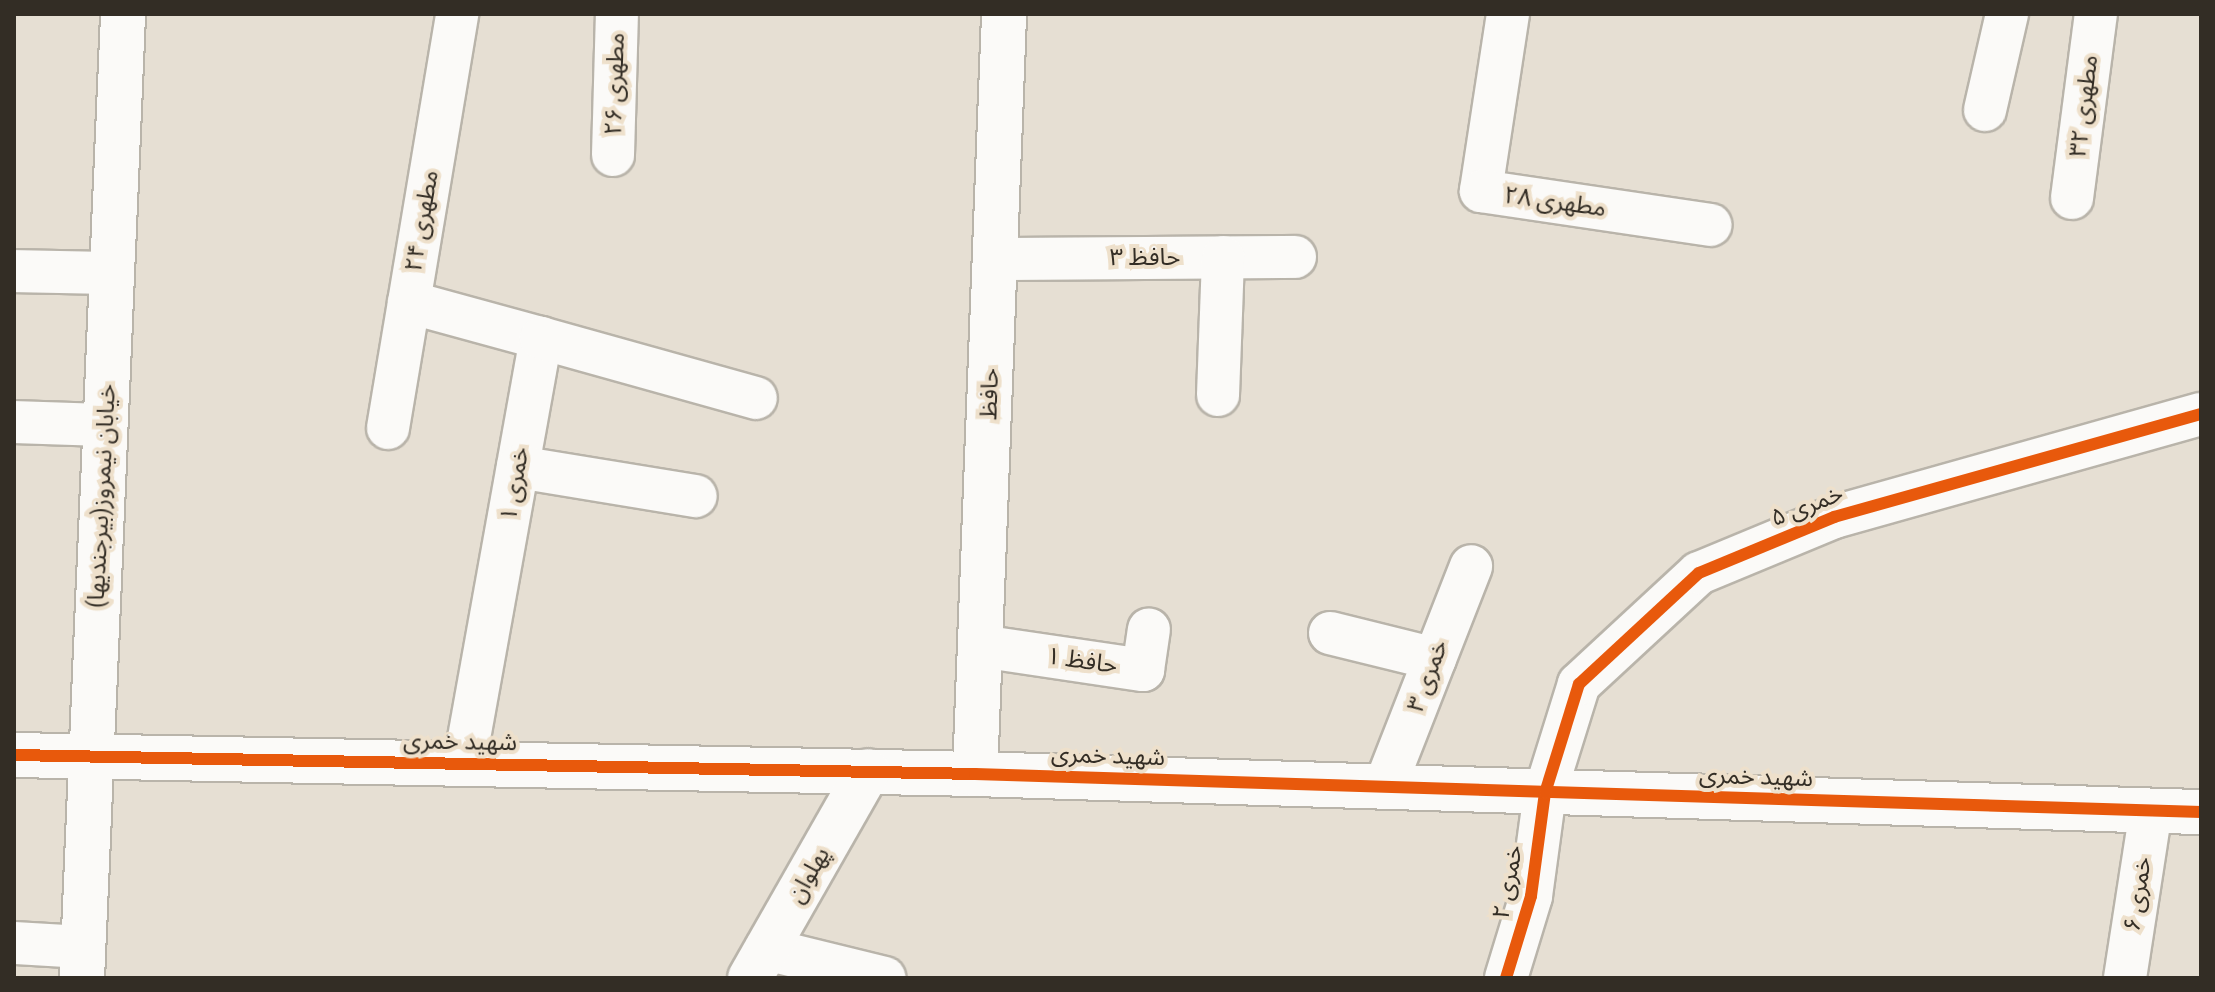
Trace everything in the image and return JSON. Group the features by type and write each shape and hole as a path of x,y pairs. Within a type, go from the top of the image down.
{"street":[{"name":"خیابان نیمروز(بیرجندیها)","path":"83,962 123,14"},
{"name":"مطهری ۲۴","path":"388,428 457,14"},
{"name":"مطهری ۲۶","path":"613,155 617,14"},
{"name":"حافظ","path":"975,774 1004,14"},
{"name":"مطهری ۲۸","path":"1508,14 1481,191 1711,225"},
{"path":"1985,110 2007,14"},
{"name":"مطهری ۳۲","path":"2072,198 2096,14"},
{"path":"1218,395 1223,257"},
{"name":"حافظ ۳","path":"995,259 1295,257"},
{"path":"14,271 112,273"},
{"path":"409,302 756,398"},
{"name":"خمری ۱","path":"464,764 541,338"},
{"name":"خمری ۵","path":"1545,793 1579,684 1699,573 1834,517 2201,414"},
{"path":"14,422 105,425"},
{"path":"518,467 696,496"},
{"name":"خمری ۳","path":"1385,786 1471,566"},
{"name":"حافظ ۱","path":"980,646 1143,670 1149,629"},
{"path":"1330,633 1435,659"},
{"name":"شهید خمری","path":"14,755 868,771 2201,812"},
{"name":"پهلوان","path":"758,964 868,771"},
{"name":"خمری ۲","path":"1506,978 1531,896 1545,793"},
{"name":"خمری ۶","path":"2125,978 2151,811"},
{"path":"14,943 83,962"},
{"path":"758,964 885,978"}],"cycle path":[{"path":"1506,978 1531,896 1545,793 1579,684 1699,573 1834,517 2201,414"},
{"path":"14,755 975,774 2201,812"}]}
